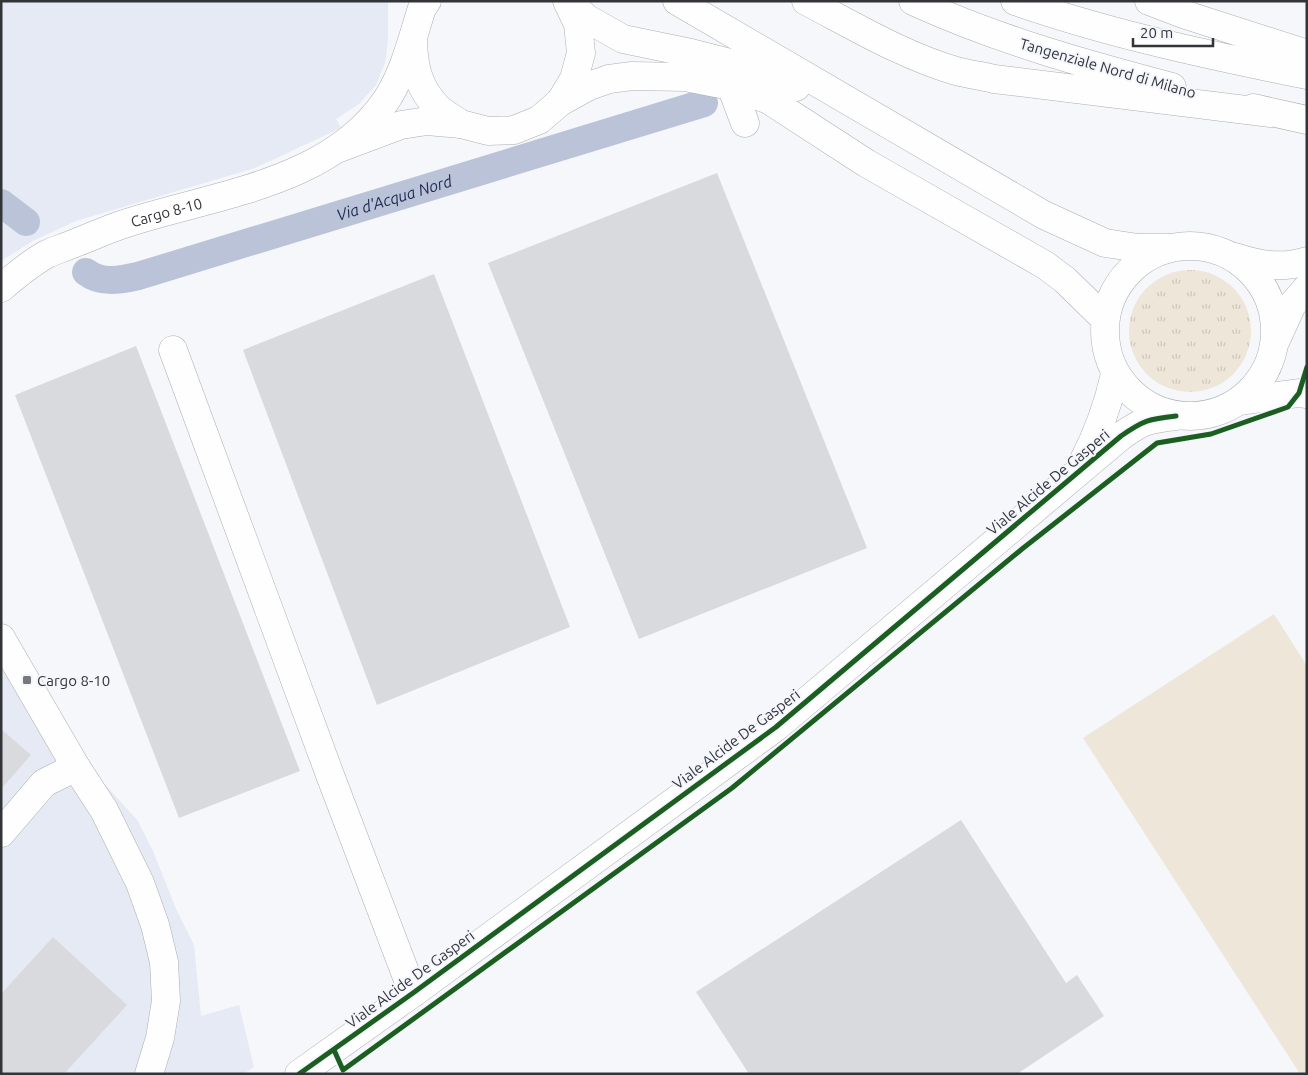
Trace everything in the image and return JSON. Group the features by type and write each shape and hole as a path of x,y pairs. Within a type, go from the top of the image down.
{"main road":[{"path":"412,1 414,62 422,88 439,109 461,124"},
{"path":"337,149 365,124 386,100 408,56 422,8 427,1"},
{"path":"560,102 574,79 580,53 578,24 568,1"},
{"path":"568,1 586,18 624,39 692,53 746,67 796,86 838,110 878,118"},
{"path":"677,1 1044,215 1105,243 1138,248 1168,248 1190,245 1213,248 1234,257 1272,266 1296,265 1307,261"},
{"path":"806,1 874,36 919,57 956,71 994,79 1271,113"},
{"name":"Tangenziale Nord di Milano","path":"913,1 985,32 1055,54 1271,113 1307,120"},
{"path":"1015,1 1058,16 1135,38 1307,75"},
{"path":"1149,1 1183,14 1307,54"},
{"path":"337,149 401,124 427,121 461,124 488,131 514,130 540,120 560,102 589,86 609,79 632,76 685,77 731,86 769,100 866,163 1045,265 1065,280 1104,319"},
{"path":"731,86 745,123"},
{"name":"Cargo 8-10","path":"1,288 46,255 121,225 270,183 337,149"},
{"path":"1168,248 1145,258 1126,274 1112,295 1104,319 1104,341 1115,374 1136,398 1155,410 1176,416 1199,417 1220,411 1240,401 1258,383 1292,305 1307,288"},
{"path":"1234,257 1253,273 1267,294 1275,318 1272,352 1279,373 1303,393"},
{"path":"173,350 330,775 414,993"},
{"name":"Viale Alcide De Gasperi","path":"1074,476 1100,427 1109,403 1115,374"},
{"path":"1240,401 1303,393"},
{"name":"Viale Alcide De Gasperi","path":"299,1074 414,993 776,728 1136,425 1149,420 1176,416"},
{"path":"1,638 76,767 104,810 140,883 155,925 164,962 166,1001 160,1038 149,1074"},
{"path":"1,833 44,783 76,767"}],"shaded area":[{"path":"1,1 388,1 388,41 385,63 376,85 359,104 336,119 341,128 255,168 76,221 33,241 1,261"},
{"path":"1,669 138,821 194,945 201,1016 239,1005 254,1067 243,1074 1,1074"}],"green space":[{"path":"1190,270 1213,274 1233,288 1247,308 1251,331 1247,354 1233,374 1213,388 1190,392 1167,388 1147,374 1133,354 1129,331 1133,308 1147,288 1167,274"},
{"path":"1274,614 1307,666 1307,1074 1300,1074 1083,738"}],"building":[{"path":"717,173 867,548 639,639 488,263"},
{"path":"434,274 570,627 377,705 243,350"},
{"path":"136,346 300,771 179,818 15,395"},
{"path":"1,729 31,755 1,789"},
{"path":"961,820 1066,983 1077,975 1104,1016 1017,1074 749,1074 696,992"},
{"path":"53,937 127,1005 64,1074 1,1074 1,994"}],"waterway":[{"name":"Via d'Acqua Nord","path":"86,272 105,280 118,280 138,276 704,103"},
{"name":"Via d'Acqua Nord","path":"1,203 26,222"}],"cycle path":[{"path":"334,1050 343,1070 732,788 1022,549 1157,443 1211,434 1288,407 1299,393 1307,367"},
{"path":"299,1074 413,993 776,727 1121,436 1147,421 1176,416"}],"place":[{"name":"Cargo 8-10","path":"27,680"}]}
